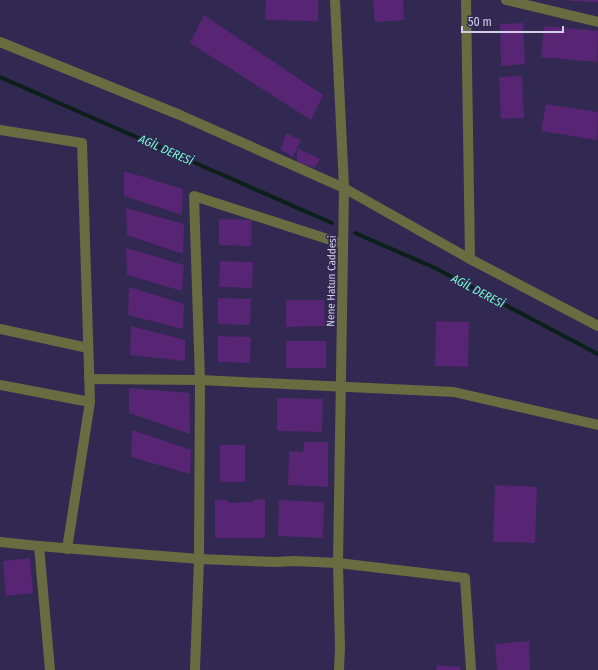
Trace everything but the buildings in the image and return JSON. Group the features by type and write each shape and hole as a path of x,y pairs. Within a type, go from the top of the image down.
{"street":[{"name":"Nene Hatun Caddesi","path":"335,0 344,188 338,563 340,670"},
{"path":"466,0 470,259"},
{"path":"506,0 598,22"},
{"path":"0,42 180,115 344,188 470,259 598,326"},
{"path":"0,130 82,143 90,402 67,549"},
{"path":"195,670 199,559 200,380 194,196 343,244"},
{"path":"0,329 88,348"},
{"path":"89,379 200,380 454,392 598,425"},
{"path":"0,385 90,402"},
{"path":"0,542 67,549 199,559 338,563 464,578 471,670"},
{"path":"39,546 50,670"}],"waterway":[{"name":"AGİL DERESİ","path":"0,77 332,223"},
{"name":"AGİL DERESİ","path":"355,233 433,267 598,354"}]}
